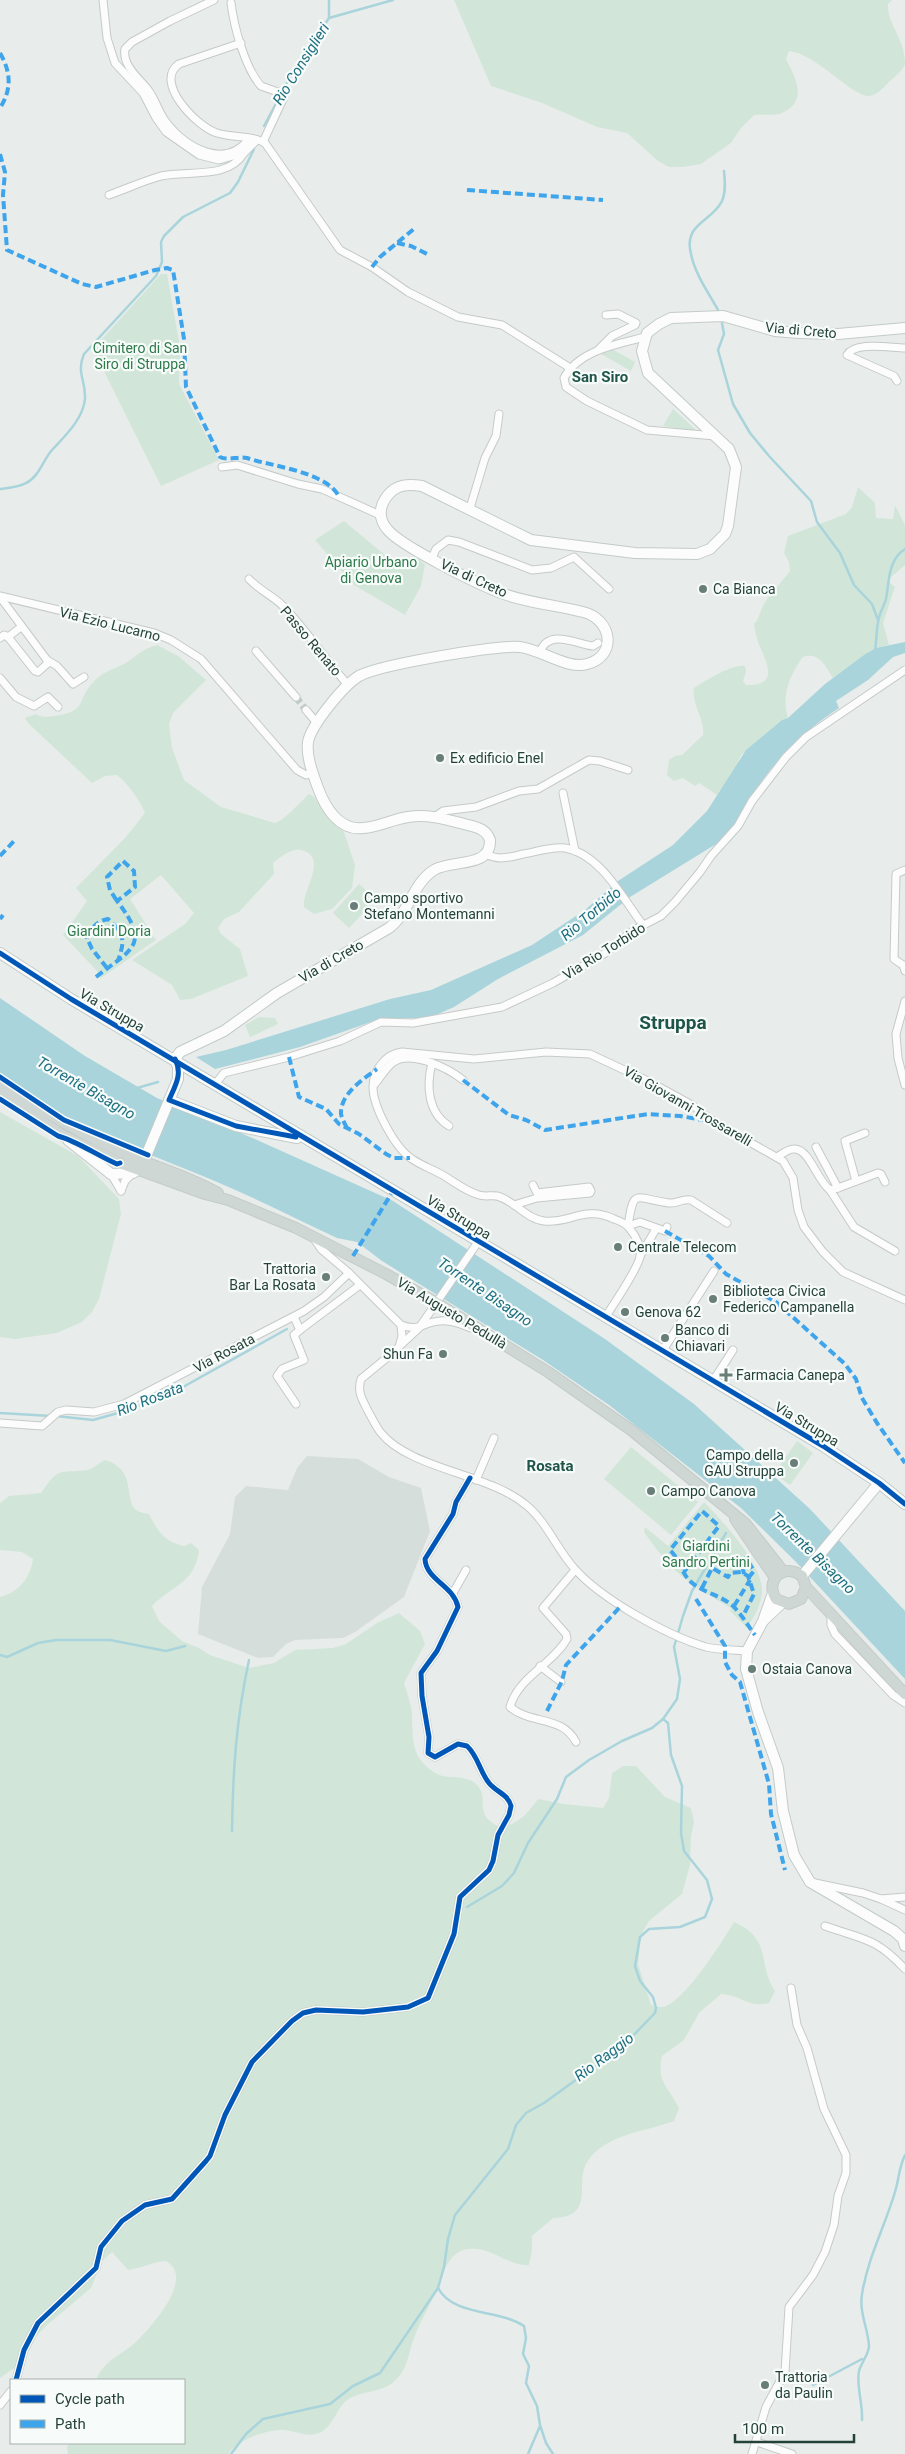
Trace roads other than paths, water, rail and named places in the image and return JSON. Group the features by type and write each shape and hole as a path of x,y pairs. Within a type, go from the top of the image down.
{"main road":[{"name":"Via di Creto","path":"645,337 659,324 672,318 723,316 775,331 799,333 838,334 905,328"},
{"path":"380,515 382,504 390,493 406,485 422,486 532,540 634,553 704,553 725,534 728,526 736,467 733,455 648,373 642,351 645,337"},
{"name":"Via di Creto","path":"175,1059 180,1052 224,1031 290,984 389,928 400,917 426,877 435,869 480,859 486,854 490,843 486,833 475,827 436,816 410,816 365,828 350,826 338,820 330,812 313,772 308,752 308,741 317,723 348,685 359,676 380,669 490,649 524,647 580,665 589,664 605,650 608,639 607,631 600,620 591,614 500,593 394,536 383,523 380,515"},
{"name":"Via Struppa","path":"0,953 71,999 201,1074 317,1145 476,1246 606,1316 823,1446 879,1483 905,1504"},
{"path":"0,1095 64,1136 111,1174 141,1165 178,1079 178,1067 175,1059"},
{"path":"178,1079 188,1074 201,1074"},
{"path":"0,1084 40,1110 141,1165"},
{"path":"169,1101 236,1126 291,1136 317,1145"},
{"path":"248,1128 266,1123 262,1112"},
{"path":"64,1136 141,1165"},
{"name":"Via Augusto Pedullà","path":"141,1165 200,1183 228,1200 313,1236 439,1300 594,1402 687,1475 746,1524 779,1574"},
{"path":"802,1576 879,1483"},
{"path":"905,1694 806,1587 802,1576 790,1570 779,1574 763,1621 747,1651 746,1670 758,1712 778,1768 788,1837 795,1857 810,1882 894,1931 903,1939 905,1946"},
{"path":"801,1599 806,1587"},
{"path":"773,1593 782,1603 789,1604 801,1599 820,1602"},
{"path":"763,1621 782,1603"}],"street":[{"path":"103,0 107,38 115,62 144,93 156,118 166,132 205,158 225,160 244,152"},
{"path":"214,0 132,42 125,50 124,58 150,92 166,123 198,149 212,155 229,154 258,140"},
{"path":"109,195 162,176 225,169 235,164 244,152 258,140 284,99 280,93 259,84 241,43 233,19 231,2"},
{"path":"241,43 178,64 172,69 170,76 174,90 192,118 216,133 258,140 340,250 372,267 408,292 458,317 502,325 567,366 569,370 564,378 564,384 571,392 647,430 715,436"},
{"path":"598,350 612,336 636,323 618,314 606,315"},
{"name":"Via di Creto","path":"569,370 578,361 598,350 645,337"},
{"name":"Via di Creto","path":"897,381 894,376 847,355 853,349 867,347 905,348"},
{"path":"470,508 485,458 496,436 499,414"},
{"path":"222,467 237,465 298,484 322,488 380,515"},
{"path":"432,558 436,548 448,540 459,542 536,570 550,568 574,557 609,589"},
{"name":"Passo Renato","path":"249,579 286,610 348,685"},
{"path":"0,597 20,627 47,660 57,666 72,684 84,677"},
{"name":"Via Ezio Lucarno","path":"0,597 154,633 171,640 201,659 297,770 306,775 313,772"},
{"path":"8,637 20,627"},
{"path":"0,638 4,635 8,637 35,671 38,672 47,664 47,660"},
{"path":"540,652 544,645 558,638 593,646 598,643"},
{"path":"256,651 296,697"},
{"name":"Via Rio Torbido","path":"216,1083 224,1073 289,1057 331,1044 381,1022 413,1023 502,1007 553,983 604,954 630,933 660,916 692,883 711,856 738,826 752,801 786,757 806,737 905,670"},
{"path":"0,678 16,697 34,706 48,697 58,708"},
{"path":"306,710 317,723"},
{"path":"436,816 443,811 476,807 519,791 538,789 589,760 600,761 628,770"},
{"path":"563,793 575,851"},
{"path":"486,854 500,859 559,848 575,851 590,860 611,881 643,925"},
{"path":"905,870 896,874 894,959 903,965 905,971"},
{"path":"905,1001 896,1034 898,1058 905,1085"},
{"name":"Via Giovanni Trossarelli","path":"373,1086 377,1070 395,1053 429,1054 474,1060 546,1052 590,1054 650,1082 692,1105 716,1123 777,1156 788,1167 794,1178 798,1210 804,1227 829,1259 847,1274 905,1300"},
{"path":"463,1080 444,1067 432,1063 400,1060 393,1063 373,1086 382,1118 397,1144 410,1158 465,1190 481,1196 498,1196 533,1218 546,1221 583,1213 608,1216 628,1226 638,1243 640,1257"},
{"path":"432,1063 429,1080 431,1102 440,1120 449,1126"},
{"path":"856,1181 845,1141 865,1133"},
{"path":"816,1147 834,1189 854,1227 895,1251"},
{"path":"777,1156 791,1149 801,1151 809,1160 820,1181 834,1189 878,1173 881,1174 885,1182"},
{"path":"111,1174 121,1191 125,1181 141,1165"},
{"path":"514,1205 537,1198 590,1193 592,1191 589,1187 537,1193 533,1185"},
{"path":"628,1226 631,1204 634,1199 640,1198 670,1203 686,1198 727,1223"},
{"path":"628,1226 640,1222 656,1228 666,1229"},
{"path":"606,1316 656,1228"},
{"path":"313,1236 321,1249 349,1273 411,1336"},
{"path":"476,1246 419,1328 361,1379 359,1394 382,1434 388,1440 424,1461 473,1479 508,1494 527,1505 575,1570 613,1602 706,1647 747,1651"},
{"path":"663,1350 714,1271"},
{"name":"Via Rosata","path":"2,1424 42,1426 58,1412 66,1410 94,1412 124,1404 294,1317 324,1297 349,1273"},
{"path":"296,1404 277,1376 282,1369 304,1360 294,1336 360,1285"},
{"path":"294,1317 300,1330"},
{"path":"401,1325 412,1329 432,1322 447,1321 488,1334"},
{"path":"398,1347 402,1336 401,1325"},
{"path":"713,1381 733,1350"},
{"path":"16,2379 24,2350 38,2323 96,2268 102,2247 122,2221 145,2205 172,2199 210,2156 225,2114 252,2062 292,2021 316,2010 363,2012 408,2007 424,2001 431,1993 454,1934 460,1897 488,1870 493,1861 498,1835 509,1815 511,1806 507,1798 489,1784 476,1757 467,1746 458,1744 435,1758 428,1753 429,1737 420,1680 425,1667 437,1651 457,1613 457,1601 453,1594 430,1572 425,1559 453,1514 456,1502 473,1479 494,1438"},
{"path":"453,1594 466,1570"},
{"path":"575,1570 542,1608 567,1637 566,1642 528,1678 510,1707 534,1720 548,1720 565,1728 572,1733 576,1742"},
{"path":"831,1614 831,1625 835,1634 893,1695 905,1704"},
{"path":"540,1666 561,1682"},
{"path":"810,1882 863,1893 905,1910"},
{"path":"881,1899 905,1897"},
{"path":"825,1926 873,1941 891,1954 905,1969"},
{"path":"752,2454 766,2407 785,2372 789,2307 813,2275 825,2252 834,2225 838,2196 846,2173 846,2155 824,2109 807,2048 797,2025 791,1988"},
{"path":"0,2405 10,2392"},
{"path":"757,2442 792,2454"}],"water":[{"path":"905,642 905,653 893,657 868,680 836,701 839,708 815,725 783,755 756,789 736,822 721,841 630,897 583,935 498,979 454,1007 438,1014 420,1018 382,1018 300,1047 215,1069 196,1057 226,1050 390,999 431,990 532,945 585,910 618,881 673,845 707,811 746,750 782,720 788,718 825,684 876,648"},
{"name":"Torrente Bisagno","path":"0,998 85,1056 157,1098 257,1140 393,1201 605,1339 694,1404 810,1509 905,1611 905,1679 796,1562 741,1508 609,1405 543,1360 382,1261 357,1242 337,1238 226,1186 75,1122 25,1093 0,1075"}],"waterway":[{"name":"Rio Consiglieri","path":"264,126 294,70 329,18 329,0"},
{"path":"329,18 393,0"},
{"name":"Rio Consiglieri","path":"0,489 21,485 34,477 52,450 73,427 84,406 85,392 81,372 84,354 156,276 162,262 161,242 164,236 183,217 230,193 238,182 254,149"},
{"path":"718,310 696,269 690,244 691,236 695,229 712,214 722,201 725,190 724,171"},
{"path":"722,323 724,334 718,350 733,404 750,433 811,501 817,522 840,553 854,585 872,604 878,620"},
{"path":"875,650 878,622 886,599 892,565 899,553 905,549"},
{"name":"Rio Torbido","path":"137,1088 158,1082"},
{"name":"Rio Rosata","path":"56,1416 93,1420 125,1411 183,1387 287,1329"},
{"name":"Rio Rosata","path":"0,1413 51,1416"},
{"name":"Rio Raggio","path":"231,2454 246,2434 263,2419 330,2404 353,2386 380,2373 438,2288 455,2215 508,2149 516,2125 526,2113 544,2103 624,2045 655,2013 656,2008 653,1997 640,1981 635,1966 640,1937 649,1929 680,1927 705,1917 712,1899 707,1880 684,1851 681,1833 682,1786 671,1755 668,1723 663,1719 677,1699 680,1679 674,1647 683,1616 692,1591 726,1533"},
{"path":"0,1655 7,1657 38,1643 56,1640 110,1640 166,1651 185,1646"},
{"path":"232,1831 236,1745 249,1660"},
{"path":"467,1907 502,1886 514,1873 528,1843 557,1799 566,1777 589,1760 622,1741 652,1728 663,1719"},
{"path":"862,2420 858,2377 869,2346 861,2301 862,2294 872,2254 891,2205 905,2155"},
{"path":"438,2288 445,2297 455,2304 502,2317 524,2326 526,2338 523,2354 529,2366 526,2383 537,2406 540,2425 546,2443 553,2454"},
{"path":"813,2385 862,2359"},
{"path":"528,2454 540,2426"}],"tunnel":[{"path":"296,697 306,710"}],"place":[{"name":"Ca Bianca","path":"703,589"},
{"name":"Ex edificio Enel","path":"440,758"},
{"name":"Campo sportivo Stefano Montemanni","path":"354,906"},
{"name":"Centrale Telecom","path":"618,1247"},
{"name":"Trattoria Bar La Rosata","path":"326,1277"},
{"name":"Biblioteca Civica Federico Campanella","path":"713,1299"},
{"name":"Genova 62","path":"625,1312"},
{"name":"Banco di Chiavari","path":"665,1338"},
{"name":"Shun Fa","path":"443,1354"},
{"name":"Farmacia Canepa","path":"726,1375"},
{"name":"Campo della GAU Struppa","path":"794,1463"},
{"name":"Campo Canova","path":"651,1491"},
{"name":"Ostaia Canova","path":"752,1669"},
{"name":"Trattoria da Paulin","path":"765,2385"}],"district":[{"name":"San Siro","path":"600,377"},
{"name":"Struppa","path":"673,1022"},
{"name":"Rosata","path":"550,1466"}],"park label":[{"name":"Cimitero di San Siro di Struppa","path":"140,356"},
{"name":"Apiario Urbano di Genova","path":"371,570"},
{"name":"Giardini Doria","path":"109,931"},
{"name":"Giardini Sandro Pertini","path":"706,1554"}]}
